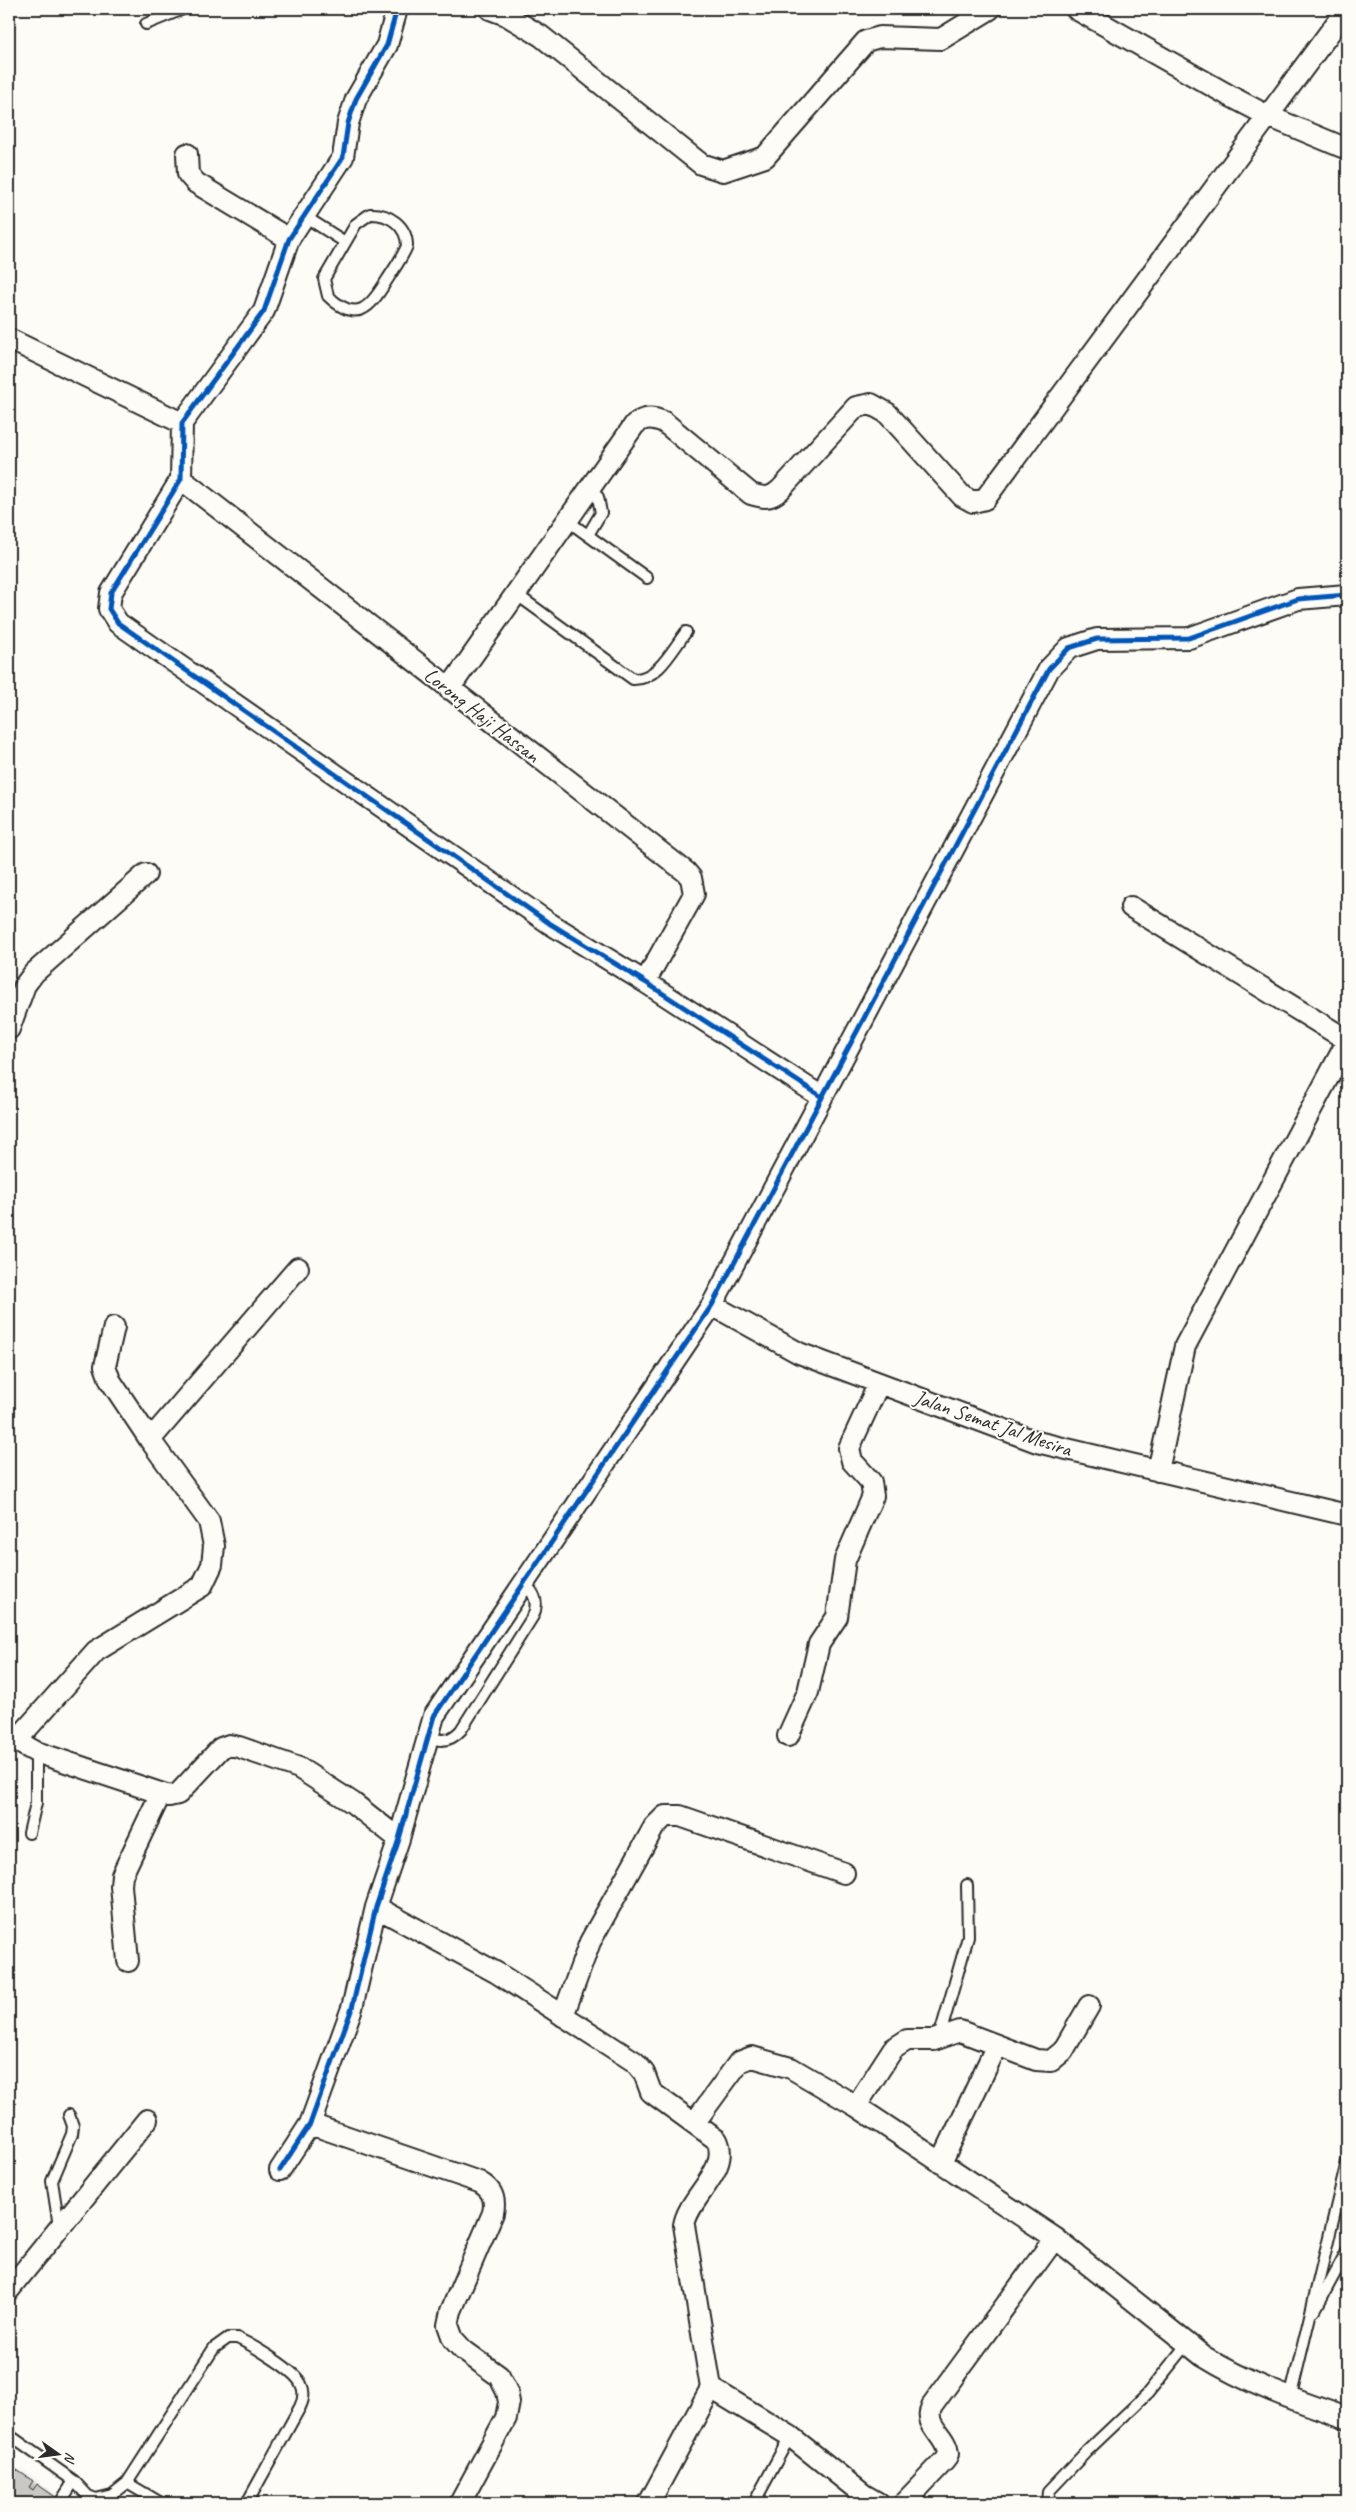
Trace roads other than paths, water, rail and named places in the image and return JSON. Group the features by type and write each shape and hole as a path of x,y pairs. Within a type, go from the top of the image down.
{"street":[{"path":"398,9 387,45 356,99 348,123 343,157 289,239 264,311 182,422 181,479 112,593 109,609 118,623 548,923 645,982 822,1098"},
{"path":"490,9 506,14 542,36 701,164 723,171 765,157 862,45 870,39 880,37 941,39 990,9"},
{"path":"1076,9 1164,60 1268,116 1347,149"},
{"path":"449,689 635,424 642,419 650,418 664,422 751,494 766,498 772,497 856,407 871,404 887,413 962,496 973,502 985,499 1347,9"},
{"path":"187,154 188,174 196,183 289,239"},
{"path":"9,339 182,422"},
{"name":"Lorong Haji Hassan","path":"181,479 691,878 694,894 691,901 645,982"},
{"path":"280,2170 310,2124 352,2008 376,1907 434,1716 712,1305 1049,669 1069,648 1097,639 1189,638 1298,599 1347,595"},
{"path":"9,1029 26,985 34,973 146,874"},
{"path":"1131,907 1347,1041 1185,1346 1158,1470"},
{"path":"150,1440 298,1268"},
{"name":"Jalan Semat Jal Mesira","path":"712,1305 799,1353 1037,1442 1347,1515"},
{"path":"114,1327 105,1366 110,1380 150,1440 209,1521 214,1546 212,1564 202,1586 96,1652 12,1739 36,1752 160,1795 178,1794 221,1748 228,1745 239,1747 299,1768 353,1803 398,1839"},
{"path":"788,1736 808,1692 818,1644 837,1617 844,1560 873,1496 871,1482 852,1461 849,1448 879,1383"},
{"path":"128,1961 121,1886 122,1875 160,1795"},
{"path":"563,2016 590,1942 654,1827 665,1816 680,1816 844,1873"},
{"path":"376,1907 497,1974 639,2065 651,2092 711,2134 721,2147 718,2164 687,2215 684,2225 711,2388 649,2503"},
{"path":"856,2106 897,2045 907,2040 934,2040 960,2031 1036,2060 1051,2061 1063,2051 1089,2006"},
{"path":"941,2163 998,2045"},
{"path":"694,2122 734,2067 745,2058 752,2057 791,2068 856,2106 1055,2238 1188,2343 1228,2372 1290,2399 1347,2418"},
{"path":"9,2290 59,2226 147,2120"},
{"path":"310,2124 479,2182 492,2192 494,2201 493,2213 451,2311 448,2325 453,2339 463,2350 499,2376 507,2392 508,2411 460,2503"},
{"path":"904,2503 945,2460 948,2454 948,2446 929,2420 928,2412 1055,2238"},
{"path":"711,2388 790,2436 867,2501"}],"lane":[{"path":"146,24 182,9"},
{"path":"370,214 379,214 387,217 403,229 407,237 404,254 374,301 360,311 352,311 334,302 324,288 324,279 327,271 345,242 356,224 370,214"},
{"path":"304,216 345,242"},
{"path":"588,535 601,514 602,505 590,488"},
{"path":"568,521 647,578"},
{"path":"516,594 633,679 649,676 656,671 686,632"},
{"path":"428,1736 440,1741 448,1740 460,1730 533,1616 536,1600 533,1592 523,1583"},
{"path":"29,1833 36,1803 36,1752"},
{"path":"939,2038 968,1937 967,1885"},
{"path":"59,2226 52,2181 72,2134 69,2115"},
{"path":"1290,2399 1347,2162"},
{"path":"1308,2322 1347,2251"},
{"path":"9,2435 74,2482 88,2496 96,2499 112,2496 127,2484 214,2348 228,2338 237,2338 294,2375 304,2390 304,2398 300,2407 247,2503"},
{"path":"1048,2503 1049,2491 1086,2452 1147,2394 1188,2343"},
{"path":"754,2503 790,2436"},
{"path":"60,2503 74,2482"},
{"path":"127,2484 161,2503"}]}
